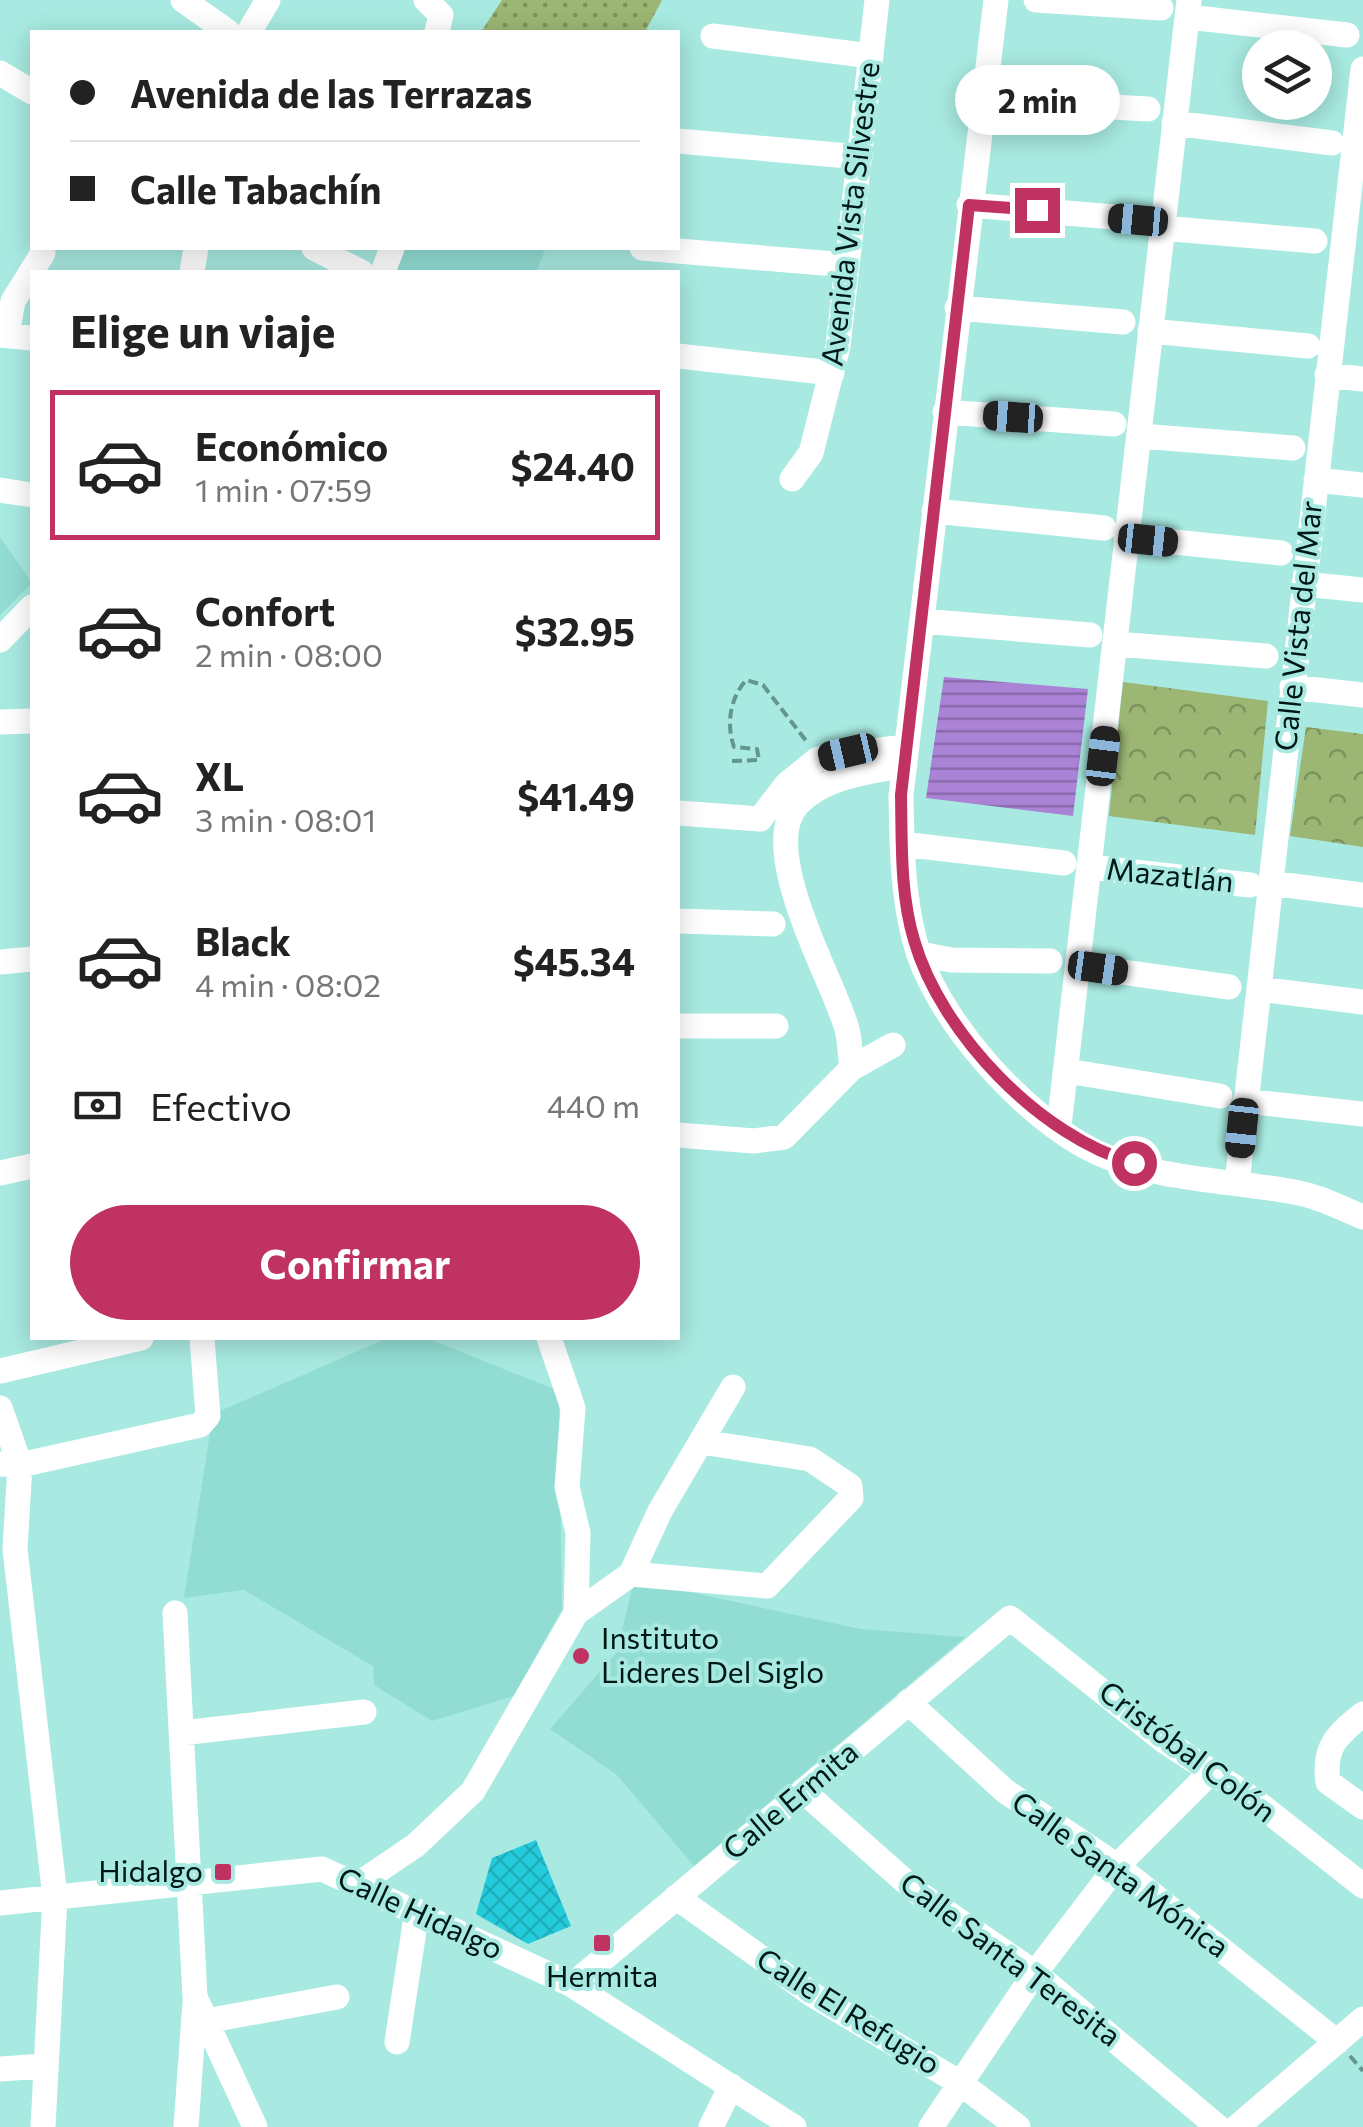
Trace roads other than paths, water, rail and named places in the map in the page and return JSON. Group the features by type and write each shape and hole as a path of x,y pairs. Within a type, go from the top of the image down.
{"street":[{"path":"183,0 225,30"},
{"path":"250,30 268,0"},
{"path":"426,0 441,14 438,30"},
{"name":"Avenida Vista Silvestre","path":"792,479 811,452 832,373 877,0"},
{"path":"996,0 906,756 901,873 920,954 948,1012 993,1072 1098,1153 1170,1173 1304,1194 1363,1218"},
{"path":"1036,0 1161,8"},
{"path":"1059,1126 1079,966 1077,865 1116,644 1115,533 1140,436 1150,332 1150,224 1174,123 1188,8 1347,34"},
{"path":"713,36 871,56"},
{"name":"Calle Vista del Mar","path":"1237,1182 1233,1099 1259,989 1260,884 1292,687 1327,374 1352,276 1363,69"},
{"path":"0,74 30,91"},
{"path":"984,100 1148,110"},
{"path":"1174,123 1332,143"},
{"path":"680,141 860,156"},
{"path":"969,205 1315,241"},
{"path":"318,250 357,270"},
{"path":"666,250 847,265"},
{"path":"32,270 43,253"},
{"path":"13,336 12,301 30,273"},
{"path":"957,308 1123,322"},
{"path":"1150,332 1308,346"},
{"path":"680,356 832,373"},
{"path":"1327,374 1363,379"},
{"path":"945,412 1114,424"},
{"path":"1140,436 1293,448"},
{"path":"1316,480 1363,486"},
{"path":"0,490 30,495"},
{"path":"934,512 1280,554"},
{"path":"1304,584 1363,590"},
{"path":"0,640 30,609"},
{"path":"922,621 1090,635"},
{"path":"1116,644 1266,656"},
{"path":"1292,687 1363,695"},
{"path":"0,722 30,722"},
{"path":"680,813 760,819 787,784 818,759 906,756"},
{"path":"852,1068 847,1029 818,965 786,857 785,829 796,805 829,782 906,756"},
{"name":"Mazatlán","path":"902,844 1363,895"},
{"path":"680,921 773,924"},
{"path":"920,954 951,960 1050,961"},
{"path":"0,962 30,959"},
{"path":"1079,966 1230,987"},
{"path":"1259,989 1363,1002"},
{"path":"680,1026 776,1026"},
{"path":"680,1136 754,1141 784,1137 852,1068 893,1044"},
{"path":"1067,1072 1233,1099 1363,1114"},
{"path":"0,1173 30,1166"},
{"path":"0,1371 132,1340"},
{"path":"10,1465 205,1422 202,1340"},
{"path":"550,1340 564,1369 573,1408 567,1487 578,1533 576,1613"},
{"path":"358,1885 416,1845 474,1790 576,1613 631,1574 660,1512 733,1387"},
{"path":"0,1408 10,1465 8,1549 56,1897 44,2066 44,2127"},
{"path":"631,1574 767,1586 851,1498 850,1486 810,1458 702,1442"},
{"path":"175,1614 195,1997 186,2127"},
{"name":"Calle Ermita","path":"572,1985 1010,1618"},
{"name":"Cristóbal Colón","path":"1010,1618 1363,1886"},
{"name":"Calle Santa Mónica","path":"908,1702 1005,1792 1117,1866 1337,2042"},
{"path":"182,1733 364,1712"},
{"path":"1363,1714 1333,1738 1325,1760 1328,1782 1363,1808"},
{"path":"931,2127 1035,1973 1117,1866 1210,1773"},
{"name":"Calle Santa Teresita","path":"803,1791 917,1892 1035,1973 1218,2127"},
{"name":"Calle Hidalgo","path":"0,1903 322,1869 572,1985 794,2127"},
{"name":"Calle El Refugio","path":"676,1897 814,1996 960,2083 1018,2127"},
{"path":"397,2042 416,1911"},
{"path":"195,1997 255,2127"},
{"path":"206,2021 336,1998"},
{"path":"1237,2127 1363,2020"},
{"path":"0,2069 44,2066"},
{"path":"711,2127 731,2086"}],"place":[{"name":"Instituto Lideres Del Siglo","path":"581,1656"},
{"name":"Hidalgo","path":"223,1872"},
{"name":"Hermita","path":"602,1943"}]}
